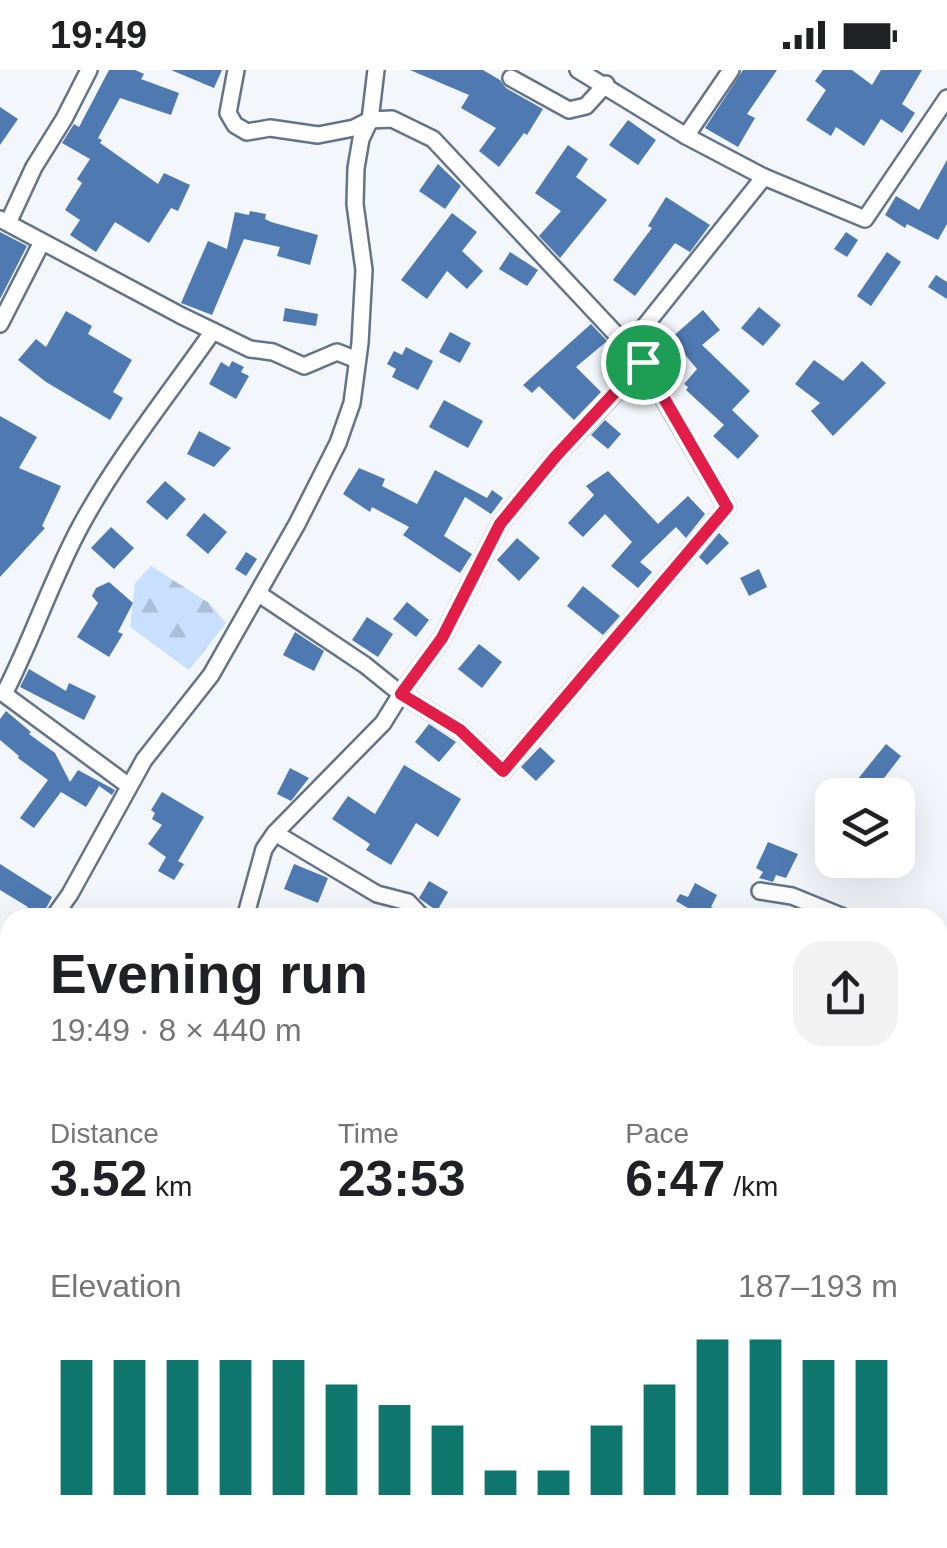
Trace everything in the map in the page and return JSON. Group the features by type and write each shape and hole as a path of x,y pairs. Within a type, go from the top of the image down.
{"street":[{"path":"88,70 4,221 40,244 79,260 250,349 274,352 304,366 337,352 356,360"},
{"path":"236,70 228,114 234,125 247,132 270,128 318,135 354,128 370,120 392,119 432,139 643,362 727,507 503,771 460,730 401,694 259,594"},
{"path":"60,908 144,760 211,675 259,594 338,443 352,403 364,270 355,204 356,168 361,139 370,120 376,70"},
{"path":"578,70 686,136 764,177 865,219 947,98"},
{"path":"686,136 731,70"},
{"path":"511,78 569,110 586,106 606,84"},
{"path":"628,347 764,177"},
{"path":"0,324 40,244"},
{"path":"129,786 4,694 81,525 213,331"},
{"path":"248,908 264,849 275,833 383,723 442,638 500,524 555,457 643,362"},
{"path":"275,833 377,894 408,902 414,908"},
{"path":"760,891 792,896 821,908"}],"green space":[{"path":"151,566 209,603 226,623 189,670 130,627 135,583"}],"building":[{"path":"109,70 135,70 144,74 141,79 179,93 171,115 120,98 98,138 100,143 158,184 164,173 190,185 178,211 171,208 149,243 115,222 96,252 70,235 80,220 65,210 82,183 77,179 90,159 62,143 74,124 79,127"},
{"path":"171,70 222,70 214,88"},
{"path":"410,70 483,70 543,109 499,167 479,151 496,128 461,108 469,95"},
{"path":"743,70 777,70 747,114 755,118 738,147 705,128"},
{"path":"823,70 852,70 872,85 881,70 922,70 902,104 915,113 902,133 881,119 864,146 836,127 831,136 806,120 826,90 815,81"},
{"path":"0,107 18,119 0,145"},
{"path":"628,120 656,140 638,165 609,145"},
{"path":"568,145 588,159 576,177 607,200 560,258 539,236 561,211 535,193"},
{"path":"947,160 947,224 938,240 907,224 905,228 885,215 896,196 919,210"},
{"path":"438,164 461,186 445,209 419,191"},
{"path":"666,197 710,225 690,252 675,243 635,296 613,280 652,228 648,226"},
{"path":"250,211 266,214 265,219 271,222 318,235 310,265 277,256 280,247 244,239 212,315 181,303 208,241 227,249 235,212 249,215"},
{"path":"452,213 477,232 462,251 483,271 467,289 447,271 427,299 401,280"},
{"path":"0,232 27,246 0,299"},
{"path":"846,232 858,240 847,257 834,249"},
{"path":"510,252 538,270 527,286 499,269"},
{"path":"887,252 901,262 871,306 857,296"},
{"path":"936,275 947,282 947,299 928,287"},
{"path":"759,307 781,325 763,346 741,328"},
{"path":"285,308 318,314 316,326 283,321"},
{"path":"703,310 720,330 702,345 750,391 732,410 759,436 738,459 713,436 724,425 686,390 684,384 697,369 671,338"},
{"path":"66,311 92,326 88,334 132,360 113,392 123,398 110,420 46,382 18,360 36,339 46,347"},
{"path":"591,324 607,341 576,367 601,392 574,420 539,386 532,393 523,385"},
{"path":"450,332 471,343 460,363 439,352"},
{"path":"406,347 433,361 418,390 392,377 396,369 387,364 394,351 402,355"},
{"path":"814,360 843,381 862,361 886,383 833,436 811,411 820,403 795,384"},
{"path":"232,361 244,367 241,372 249,376 236,399 209,384 221,362 229,367"},
{"path":"444,400 483,421 468,448 429,427"},
{"path":"0,416 37,437 19,468 61,486 42,526 45,528 0,577"},
{"path":"605,420 621,434 608,449 591,435"},
{"path":"199,431 231,448 214,467 187,454"},
{"path":"359,468 385,479 382,486 417,504 435,470 487,498 492,490 503,498 491,514 465,497 444,536 472,554 460,573 403,535 409,527 372,507 370,512 343,494"},
{"path":"608,471 658,524 688,496 705,514 686,538 676,527 640,562 652,572 638,588 611,566 632,542 605,514 583,537 568,523 594,495 586,486"},
{"path":"165,481 186,499 167,520 146,502"},
{"path":"204,513 227,532 208,554 186,535"},
{"path":"111,527 134,548 114,569 91,548"},
{"path":"719,533 729,543 707,565 699,557"},
{"path":"517,538 540,558 519,581 497,560"},
{"path":"246,552 257,559 246,576 235,569"},
{"path":"759,569 767,587 749,596 740,578"},
{"path":"109,582 133,603 118,632 123,634 109,657 77,637 98,603 92,596 96,588"},
{"path":"583,586 620,616 603,635 567,606"},
{"path":"407,602 429,620 416,637 393,619"},
{"path":"367,617 393,634 378,657 352,640"},
{"path":"295,632 324,651 314,671 283,655"},
{"path":"479,644 502,662 482,688 458,669"},
{"path":"29,669 66,691 69,683 96,696 84,720 20,687"},
{"path":"6,711 55,753 70,782 78,770 115,790 112,795 99,786 86,807 61,792 34,828 20,818 48,780 0,740 0,719"},
{"path":"429,724 456,742 439,762 415,742"},
{"path":"886,744 901,756 884,778 859,778"},
{"path":"540,747 555,761 536,781 521,767"},
{"path":"404,765 461,799 438,837 416,823 391,865 366,850 370,844 332,819 348,796 375,814"},
{"path":"290,768 309,778 291,801 277,794"},
{"path":"162,792 204,817 178,861 184,864 174,880 158,871 166,857 148,844 162,825 152,819 155,813 151,810"},
{"path":"768,842 798,854 786,878 776,875 773,882 759,878 763,872 756,868"},
{"path":"0,864 52,897 46,908 27,908 0,890"},
{"path":"294,864 328,878 318,903 284,889"},
{"path":"429,881 448,892 439,908 419,898"},
{"path":"695,883 717,895 713,908 688,908 676,901 680,894 688,897"}],"route":[{"path":"643,362 727,507 503,771 460,730 401,694 442,638 500,524 555,457 643,362"}]}
